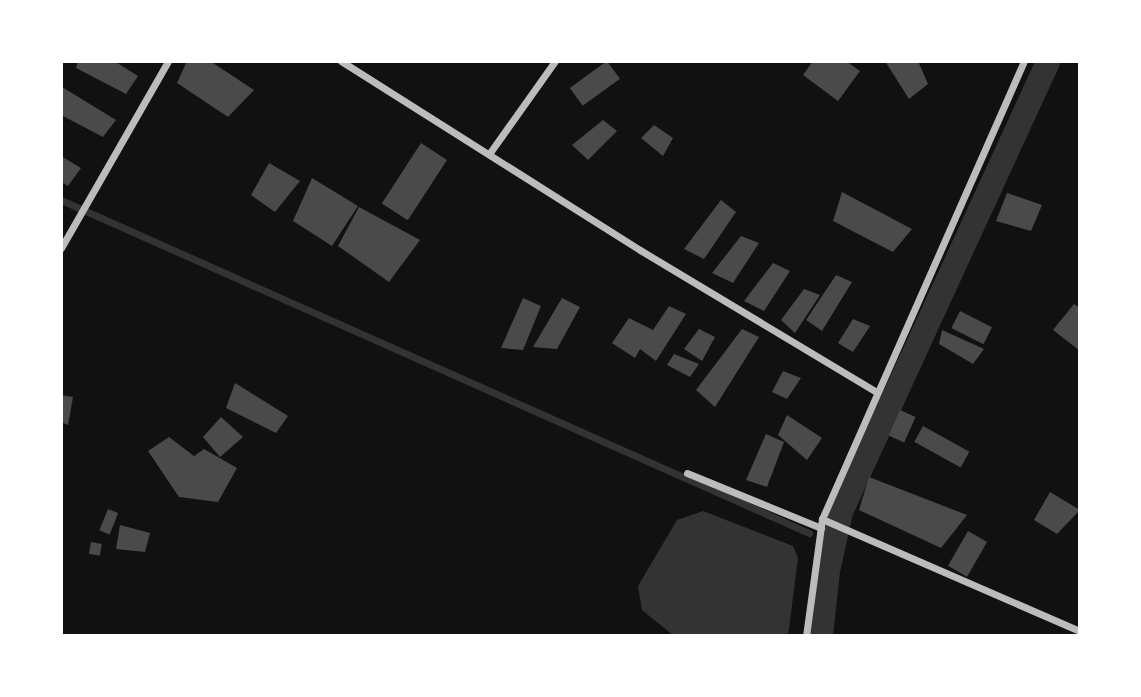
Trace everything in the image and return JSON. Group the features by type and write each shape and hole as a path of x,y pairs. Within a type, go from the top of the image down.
{"street":[{"path":"61,248 168,61"},
{"path":"341,61 875,390"},
{"path":"489,154 555,61"},
{"path":"806,636 822,519 875,390 1024,61"},
{"path":"687,473 821,528"},
{"path":"822,519 1080,631"}],"shaded area":[{"path":"703,511 793,546 798,558 788,636 674,636 642,610 638,586 677,520"}],"building":[{"path":"78,61 114,61 138,76 126,94 76,68"},
{"path":"187,61 210,61 254,90 228,117 177,83"},
{"path":"607,61 620,79 583,106 570,88"},
{"path":"813,61 846,61 860,71 838,101 803,75"},
{"path":"885,61 918,61 928,84 909,99"},
{"path":"62,87 116,120 103,137 61,115"},
{"path":"603,120 617,131 588,160 572,145"},
{"path":"654,125 673,138 663,156 641,138"},
{"path":"421,143 447,160 408,220 382,203"},
{"path":"61,156 81,168 68,186 61,182"},
{"path":"269,163 300,181 275,212 251,195"},
{"path":"312,178 358,206 332,246 293,221"},
{"path":"842,192 912,229 893,252 833,221"},
{"path":"1007,193 1042,205 1031,231 996,221"},
{"path":"721,200 736,212 704,259 684,249"},
{"path":"359,207 420,240 389,282 338,246"},
{"path":"741,236 759,243 733,283 712,273"},
{"path":"773,263 790,271 764,311 744,301"},
{"path":"836,275 852,282 822,331 806,320"},
{"path":"804,289 820,295 795,333 781,320"},
{"path":"523,298 541,306 523,350 501,348"},
{"path":"562,298 580,307 557,349 533,347"},
{"path":"1074,304 1080,308 1080,351 1053,330"},
{"path":"669,306 686,314 656,361 640,349 635,358 612,343 629,318 653,330"},
{"path":"960,311 992,327 983,344 951,328"},
{"path":"853,319 870,326 853,352 838,343"},
{"path":"699,329 715,337 702,361 684,349"},
{"path":"742,329 759,337 715,407 696,390"},
{"path":"942,330 984,349 973,364 939,344"},
{"path":"674,354 699,364 690,377 667,365"},
{"path":"783,371 801,378 787,399 772,392"},
{"path":"235,383 288,416 276,433 226,408"},
{"path":"61,395 73,397 68,425 61,422"},
{"path":"900,410 916,417 904,442 889,436"},
{"path":"787,415 822,438 807,460 778,435"},
{"path":"221,417 243,437 220,457 203,437"},
{"path":"923,426 969,452 961,467 914,442"},
{"path":"766,434 784,442 767,487 746,480"},
{"path":"169,437 194,456 204,449 237,468 218,502 179,497 148,451"},
{"path":"869,477 967,515 941,548 859,510"},
{"path":"1050,492 1080,510 1057,534 1034,520"},
{"path":"108,509 118,513 110,534 99,530"},
{"path":"120,525 150,533 145,552 116,549"},
{"path":"968,531 987,542 967,577 948,566"},
{"path":"91,542 102,544 100,556 89,554"}],"waterway":[{"path":"821,636 828,571 841,512 1048,61"},
{"path":"61,200 809,533"},
{"path":"825,540 834,544"}]}
